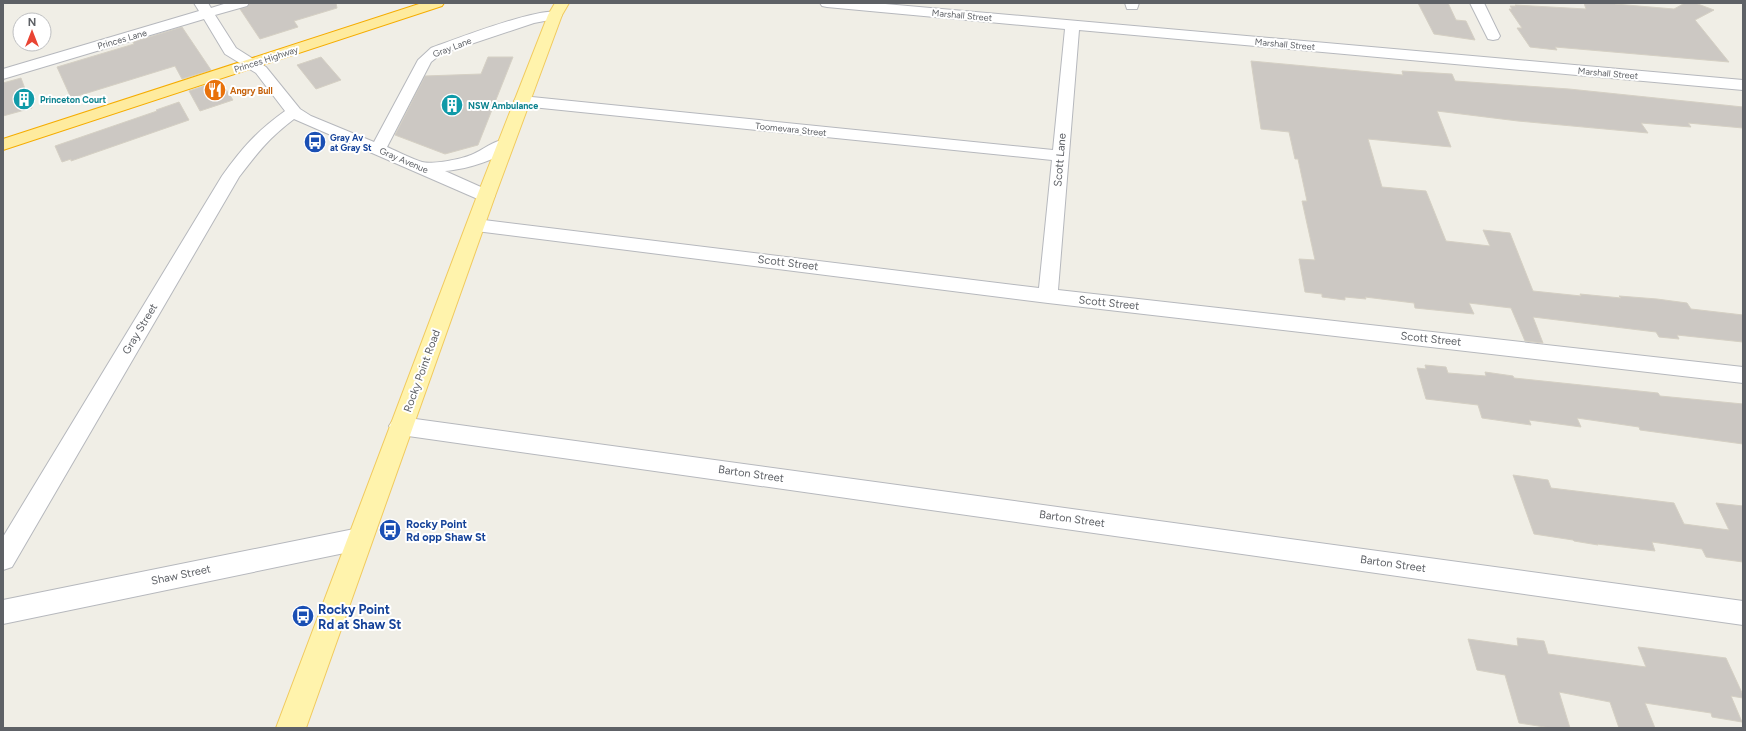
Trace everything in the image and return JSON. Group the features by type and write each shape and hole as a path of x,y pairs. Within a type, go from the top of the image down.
{"highway":[{"name":"Princes Highway","path":"3,145 405,3"},
{"name":"Princes Highway","path":"3,133 437,3"}],"main road":[{"name":"Rocky Point Road","path":"291,728 486,196 558,7"}],"street":[{"name":"Princes Lane","path":"3,74 204,8 242,3"},
{"name":"Marshall Street","path":"827,3 1743,85"},
{"path":"1476,3 1493,36"},
{"name":"Gray Lane","path":"378,149 430,55 436,51 531,19 558,7"},
{"path":"204,8 230,51 246,60"},
{"name":"Scott Lane","path":"1048,296 1072,25"},
{"name":"Gray Avenue","path":"246,60 261,70 294,112 306,120 422,167 486,196"},
{"name":"Toomevara Street","path":"522,101 1061,156"},
{"name":"Gray Street","path":"3,559 231,176 255,144 268,131 294,112"},
{"path":"422,167 454,166 470,163 485,157 506,144"},
{"name":"Scott Street","path":"476,225 1048,296 1743,375"},
{"name":"Barton Street","path":"402,426 1743,613"},
{"name":"Shaw Street","path":"3,612 360,539"}],"building":[{"path":"250,3 336,3 337,8 294,21 298,27 260,39 240,9 247,7"},
{"path":"1418,3 1448,3 1456,20 1466,21 1475,40 1434,34"},
{"path":"1584,3 1616,3 1615,4 1674,9 1685,3 1695,3 1714,10 1695,20 1729,62 1555,47 1557,50 1530,47 1517,28 1522,28 1509,9 1512,9 1510,6 1516,6 1515,5 1586,9"},
{"path":"182,27 211,70 182,79 175,66 71,98 57,67 134,44 133,42"},
{"path":"321,57 341,80 316,89 297,65"},
{"name":"NSW Ambulance","path":"488,57 513,57 478,145 445,154 395,135 425,76 481,74"},
{"path":"1251,61 1403,75 1402,71 1452,74 1455,81 1569,89 1743,107 1743,128 1688,123 1691,127 1641,123 1648,133 1518,121 1437,111 1451,147 1368,139 1382,187 1426,191 1446,241 1490,246 1483,230 1510,233 1533,291 1581,296 1580,294 1621,298 1619,296 1657,299 1687,303 1691,309 1743,315 1743,342 1677,335 1679,339 1659,337 1656,332 1533,317 1543,343 1525,341 1511,308 1469,303 1474,314 1415,308 1414,303 1365,297 1366,299 1345,297 1345,300 1322,297 1322,294 1305,292 1299,259 1315,260 1302,201 1307,201 1298,159 1295,159 1289,132 1261,129"},
{"name":"Princeton Court","path":"21,78 32,108 3,116 3,83"},
{"path":"218,81 221,85 223,85 233,100 200,111 189,91"},
{"path":"179,102 189,120 71,161 71,159 62,162 55,146 157,111 156,110"},
{"path":"1425,365 1446,367 1448,373 1486,376 1485,372 1513,376 1514,378 1658,393 1660,396 1743,404 1743,444 1640,430 1639,427 1577,418 1581,427 1529,420 1531,425 1482,418 1478,405 1426,399 1417,368 1426,369"},
{"path":"1513,475 1548,480 1551,488 1674,503 1684,524 1729,530 1716,503 1743,506 1743,562 1706,557 1702,549 1652,542 1655,551 1597,544 1598,545 1534,534"},
{"path":"1517,638 1544,641 1548,654 1646,667 1638,647 1726,658 1743,695 1743,698 1731,696 1742,722 1712,717 1711,713 1645,703 1655,728 1619,728 1610,702 1559,692 1570,728 1551,728 1519,723 1505,675 1477,670 1468,639 1518,646"}],"place":[{"name":"Angry Bull","path":"215,90"},
{"name":"Princeton Court","path":"24,99"},
{"name":"NSW Ambulance","path":"452,105"},
{"name":"Gray Av at Gray St","path":"315,142"},
{"name":"Rocky Point Rd opp Shaw St","path":"390,530"},
{"name":"Rocky Point Rd at Shaw St","path":"303,616"}]}
